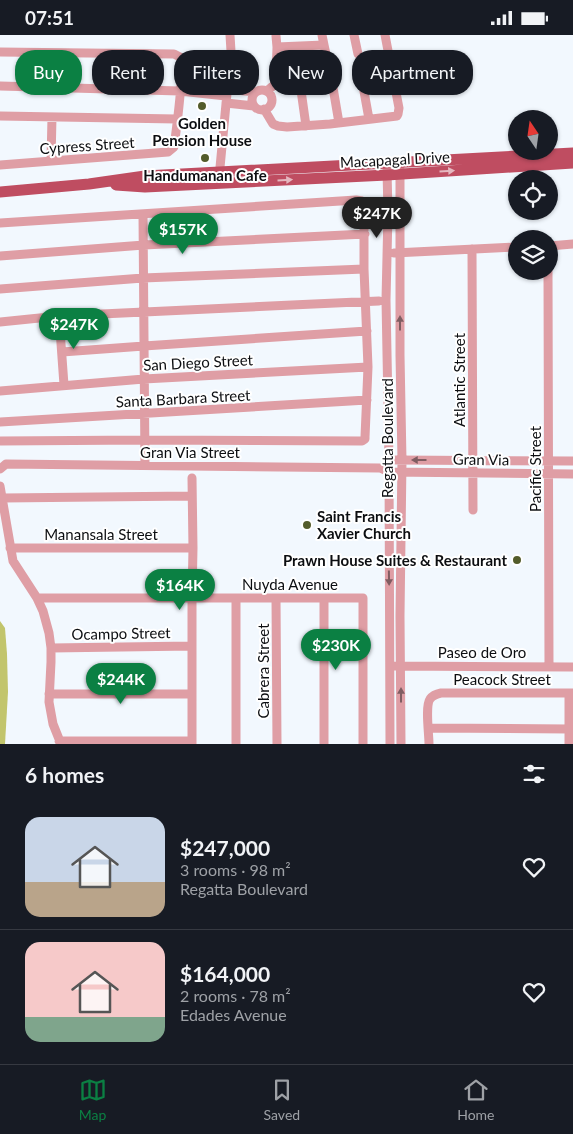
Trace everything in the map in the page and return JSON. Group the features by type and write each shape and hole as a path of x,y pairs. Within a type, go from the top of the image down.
{"main road":[{"name":"Macapagal Drive","path":"219,177 387,162 573,153"},
{"name":"Macapagal Drive","path":"219,177 400,175 573,163"},
{"path":"0,192 89,184 145,176 219,177"}],"street":[{"path":"219,177 231,51 230,35"},
{"path":"322,35 325,50"},
{"path":"354,35 369,119"},
{"path":"264,109 273,124 287,127 340,123 398,115 385,35"},
{"path":"259,91 267,91 274,85 276,79 276,36"},
{"path":"277,47 324,45"},
{"name":"Cypress Street","path":"0,52 174,54"},
{"path":"0,86 174,91"},
{"path":"217,95 226,96 256,108 264,109 272,101 267,91"},
{"name":"Cypress Street","path":"0,165 168,152 174,147 180,95"},
{"path":"226,96 233,95"},
{"path":"253,95 251,99 254,106"},
{"path":"302,95 306,126"},
{"path":"335,95 340,123"},
{"path":"0,115 177,119"},
{"path":"51,161 52,117"},
{"name":"Regatta Boulevard","path":"387,162 390,744"},
{"name":"Regatta Boulevard","path":"400,162 401,744"},
{"path":"0,223 362,201 364,203 364,269 368,367 365,439 362,441 145,439 0,441"},
{"path":"143,214 145,465"},
{"path":"0,256 144,245 365,234"},
{"path":"558,245 573,244"},
{"path":"388,254 508,247"},
{"name":"Atlantic Street","path":"472,249 473,510"},
{"path":"0,289 144,278 364,269"},
{"name":"Pacific Street","path":"548,280 549,667"},
{"path":"0,322 143,311 379,301"},
{"path":"59,316 64,385"},
{"path":"62,353 367,331"},
{"path":"387,355 400,355"},
{"name":"San Diego Street","path":"0,391 144,379 368,367"},
{"name":"Santa Barbara Street","path":"0,422 367,400"},
{"path":"380,467 389,460"},
{"name":"Gran Via","path":"389,460 573,461"},
{"name":"Gran Via Street","path":"0,468 6,463 380,467 389,472"},
{"name":"Gran Via","path":"389,472 573,474"},
{"path":"0,486 11,556 15,566 37,598 49,633 51,648 49,694 52,718 60,742 192,743 192,478"},
{"path":"3,498 192,496"},
{"name":"Manansala Street","path":"10,548 193,549"},
{"name":"Nuyda Avenue","path":"37,598 363,598 363,744"},
{"path":"236,598 236,744"},
{"name":"Cabrera Street","path":"276,598 277,744"},
{"path":"324,598 324,744"},
{"name":"Ocampo Street","path":"51,648 192,646"},
{"name":"Paseo de Oro","path":"390,666 573,667"},
{"path":"49,694 192,693"},
{"path":"569,744 571,693"},
{"name":"Peacock Street","path":"429,728 428,706 431,697 435,694 571,693"},
{"path":"429,744 429,728 569,729"}],"green space":[{"path":"0,621 5,628 7,654 8,692 5,744 0,744"}],"place":[{"name":"Golden Pension House","path":"202,106"},
{"name":"Handumanan Cafe","path":"205,158"},
{"name":"Saint Francis Xavier Church","path":"307,525"},
{"name":"Prawn House Suites & Restaurant","path":"517,560"}]}
